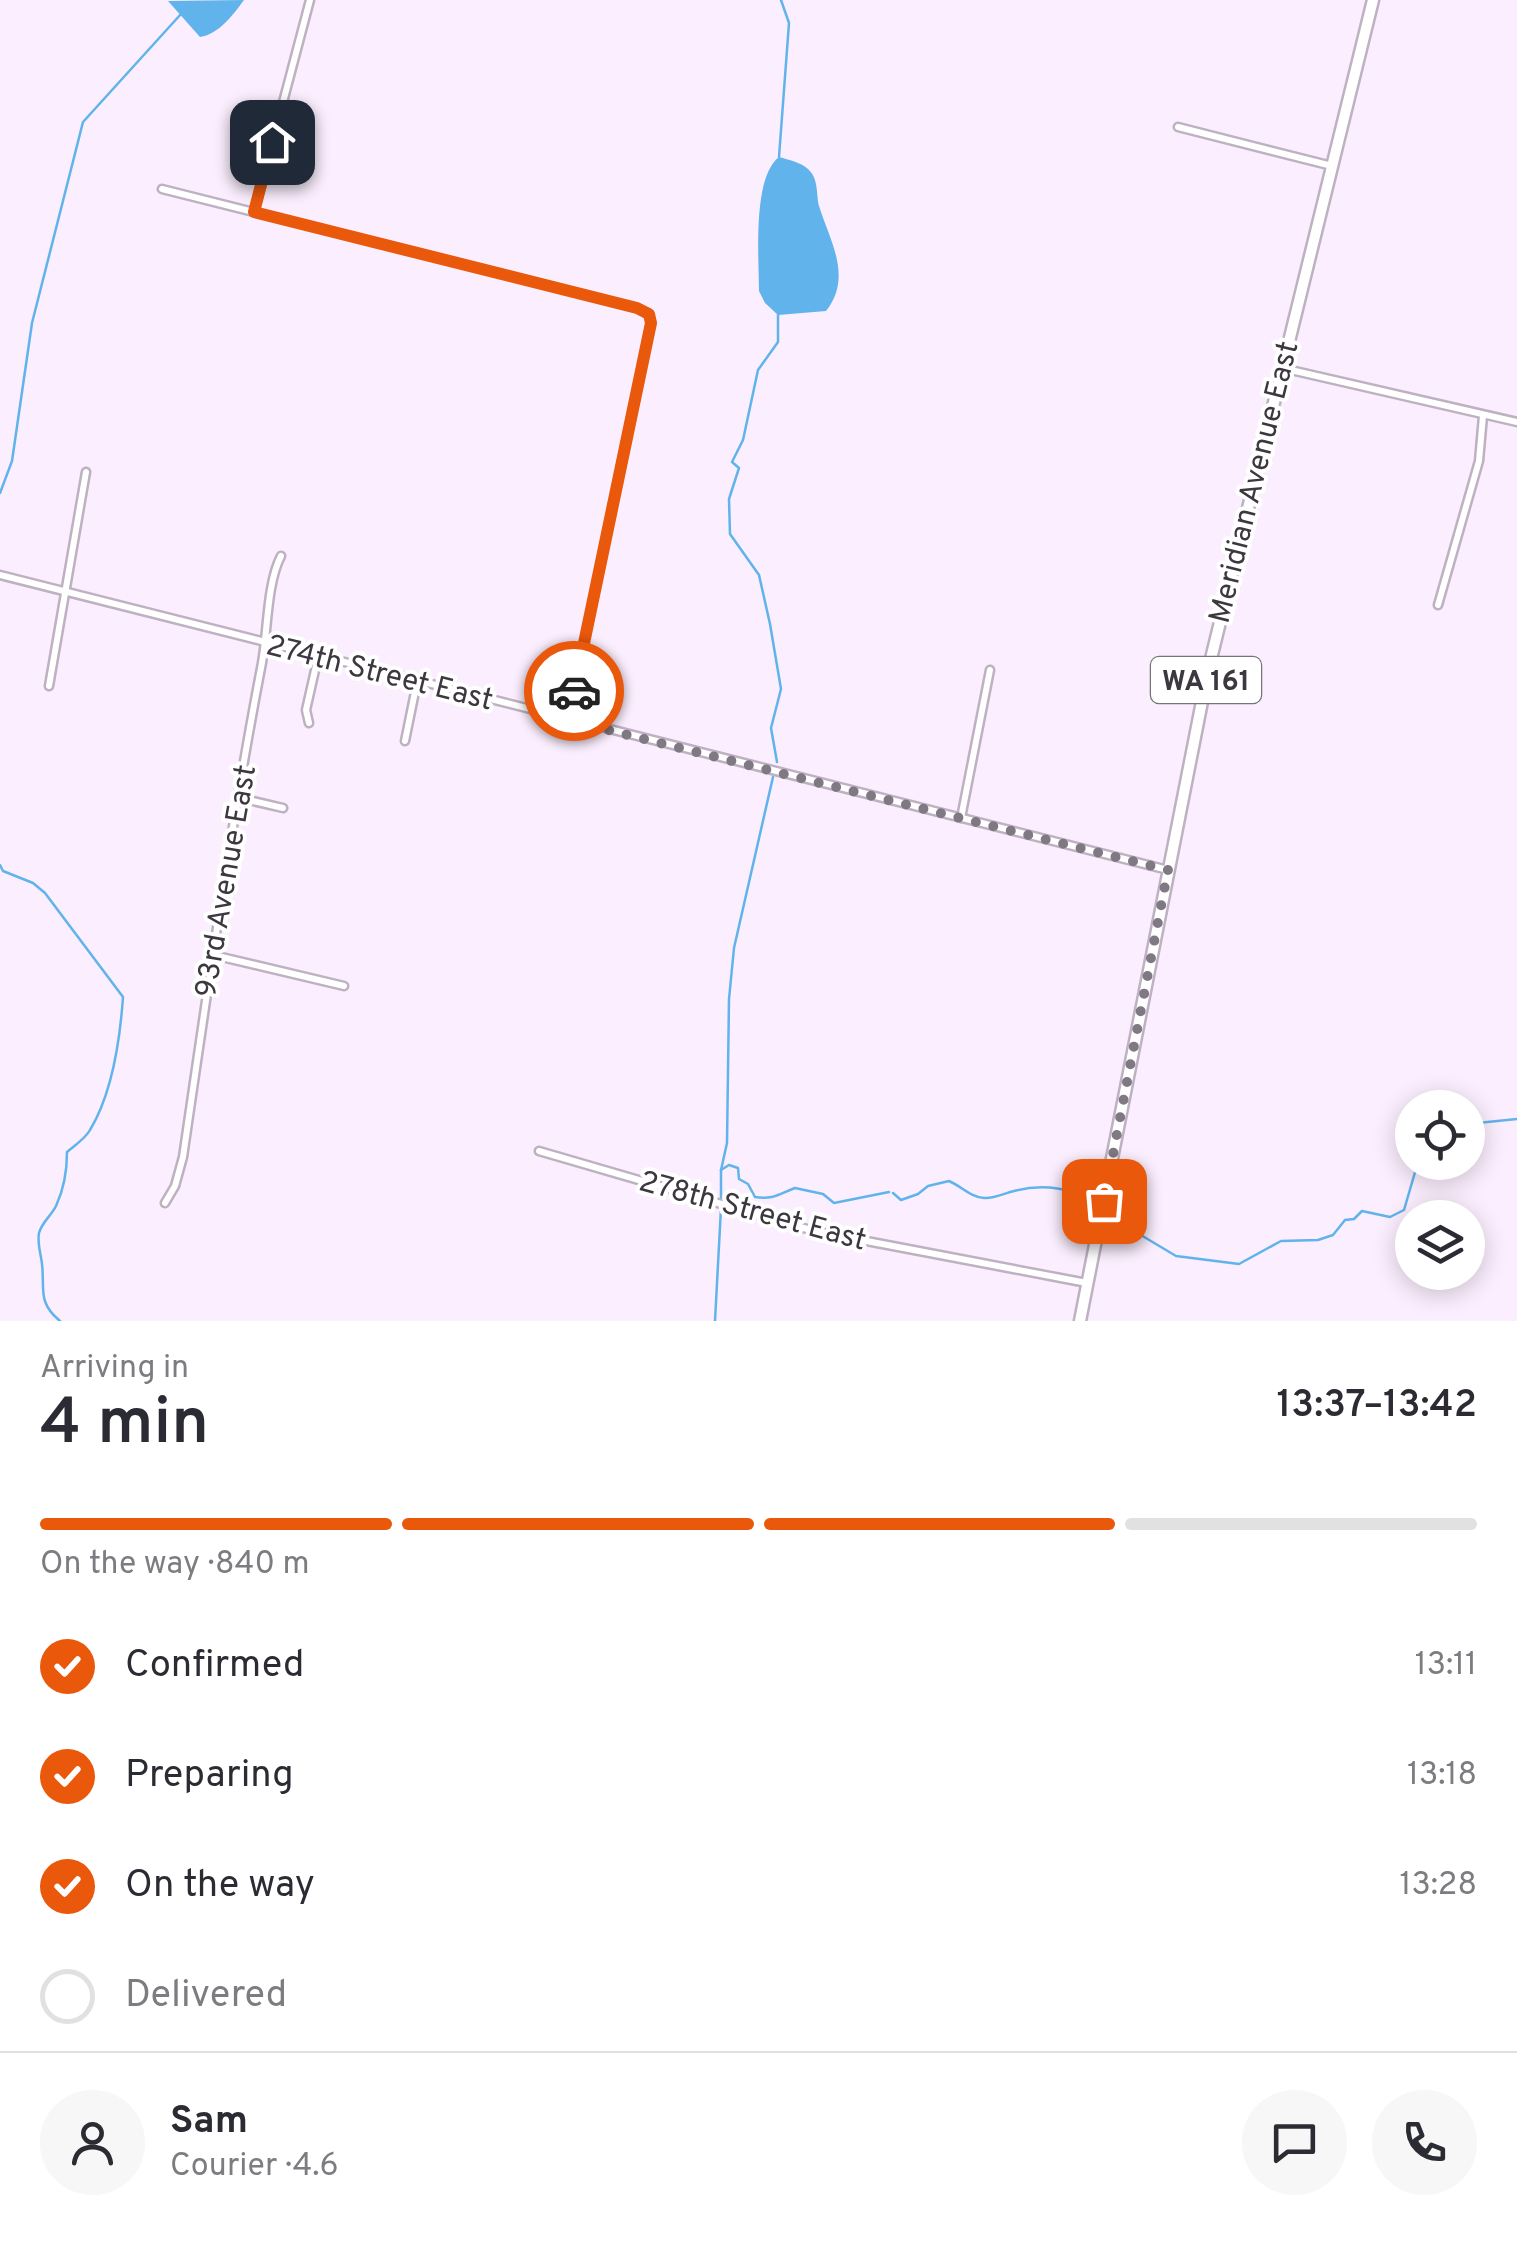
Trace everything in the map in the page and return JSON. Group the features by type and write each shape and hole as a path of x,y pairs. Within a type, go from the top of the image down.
{"main road":[{"name":"Meridian Avenue East","path":"1080,1321 1216,634 1373,0"}],"street":[{"path":"254,212 310,0"},
{"path":"1178,128 1332,166"},
{"path":"162,188 649,314 651,323 568,720"},
{"path":"1281,368 1517,422"},
{"path":"1438,604 1479,461 1483,416"},
{"path":"49,686 86,472"},
{"name":"93rd Avenue East","path":"165,1204 183,1157 276,568 281,556"},
{"name":"274th Street East","path":"0,575 1168,870"},
{"path":"309,723 306,710 318,657"},
{"path":"961,818 990,670"},
{"path":"404,742 417,682"},
{"path":"240,798 283,808"},
{"path":"213,955 344,986"},
{"name":"278th Street East","path":"539,1152 814,1231 1087,1283"}],"water":[{"path":"244,0 219,28 200,37 168,1"},
{"path":"779,157 805,167 816,182 819,206 839,272 834,298 826,311 778,315 759,291 761,200 770,167"}],"waterway":[{"path":"779,157 789,23 781,0"},
{"path":"0,493 12,461 32,323 83,122 181,14"},
{"path":"777,762 771,728 781,689 770,624 759,575 730,534 729,499 739,468 732,462 743,440 758,370 778,342 778,315"},
{"path":"721,1200 721,1170 727,1143 729,999 734,948 773,777"},
{"path":"0,865 3,871 33,883 45,893 123,997 110,1083 88,1133 67,1152 58,1200 39,1233 45,1301 60,1321"},
{"path":"1485,1122 1517,1119"},
{"path":"721,1170 729,1165 738,1168 739,1179 748,1184 755,1197 771,1197 795,1188 823,1194 834,1203 889,1192"},
{"path":"1109,1216 1176,1256 1239,1264 1281,1241 1318,1240 1333,1235 1345,1220 1354,1219 1362,1211 1390,1217 1404,1210 1413,1180"},
{"path":"893,1193 901,1200 928,1186 949,1181 984,1198 1046,1187 1078,1195 1095,1207"},
{"path":"715,1321 721,1208"}],"way so far":[{"path":"574,691 568,720 1168,870 1104,1201"}],"route":[{"path":"272,142 254,212 649,314 651,323 574,691"}]}
